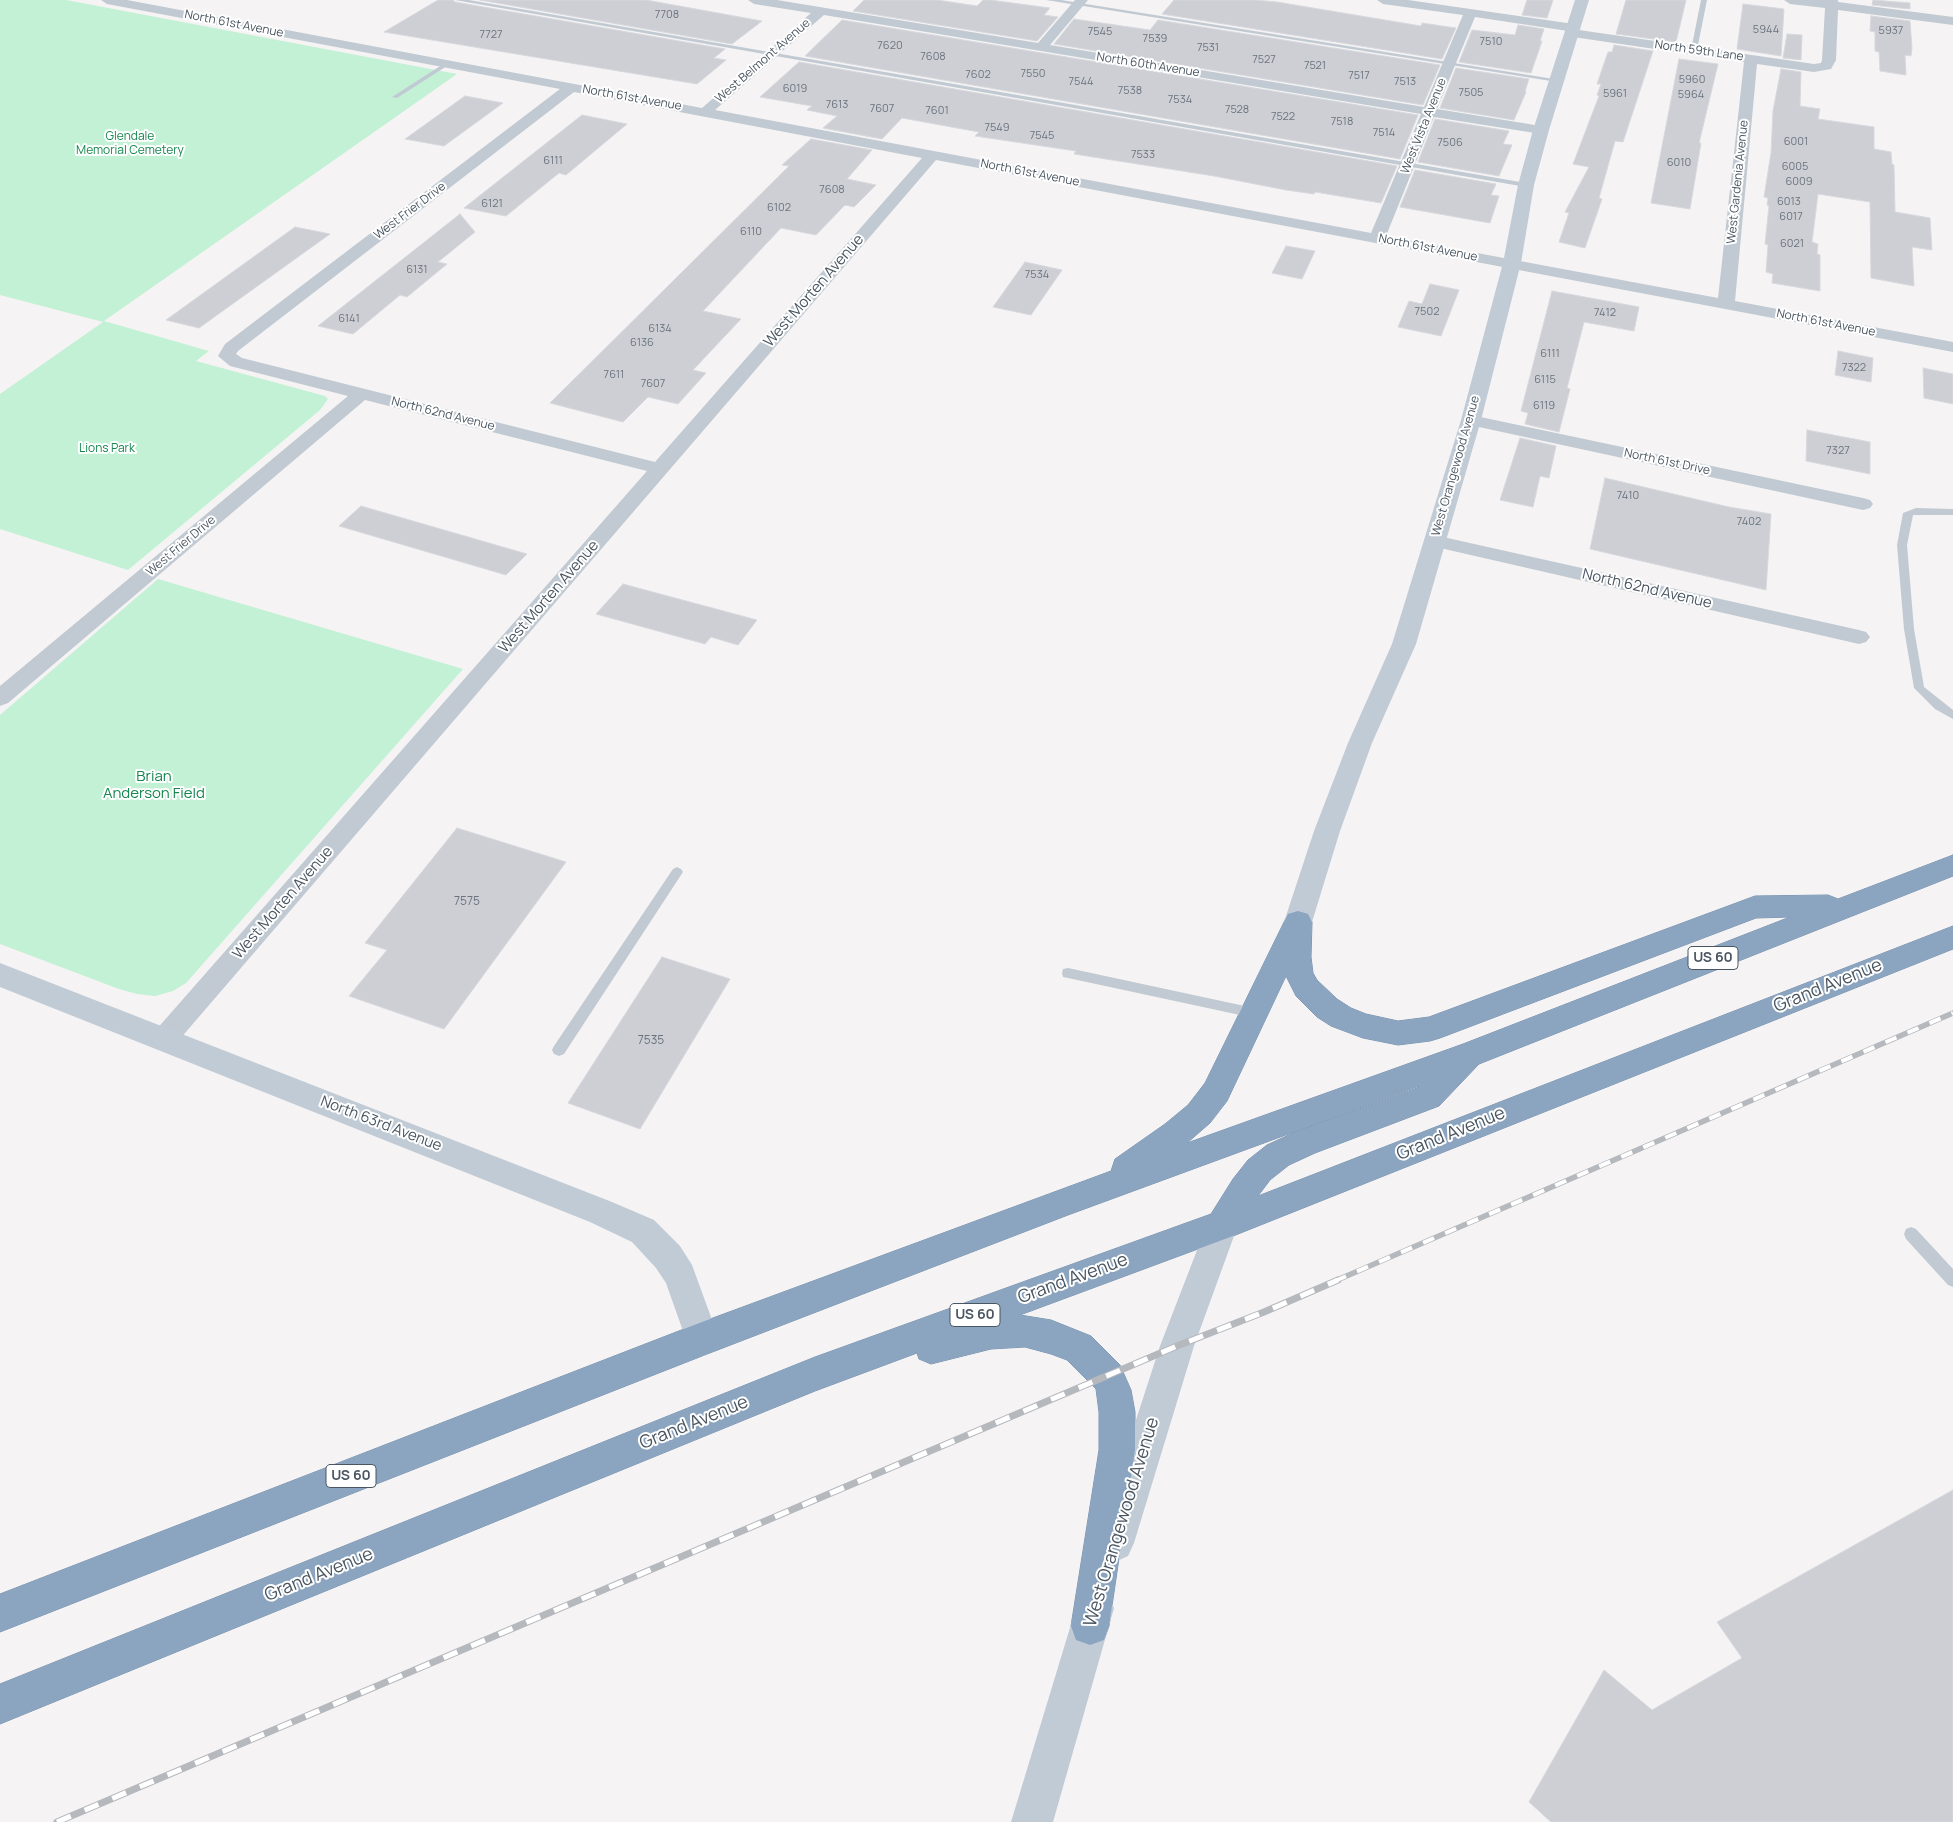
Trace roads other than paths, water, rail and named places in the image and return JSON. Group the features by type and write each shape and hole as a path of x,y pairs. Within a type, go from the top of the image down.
{"highway":[{"name":"US 60","path":"0,1613 702,1339 1065,1202 1473,1053 1844,906 1953,865"},
{"path":"1298,922 1297,957 1300,973 1306,988 1327,1008 1341,1017 1363,1026 1398,1033 1430,1029 1755,906 1844,906"},
{"path":"1065,1202 1141,1160 1199,1114 1216,1092 1298,922"},
{"name":"Grand Avenue","path":"0,1704 815,1374 1222,1225 1953,936"},
{"path":"1222,1225 1244,1189 1259,1170 1278,1155 1304,1143 1428,1097 1473,1053"},
{"path":"815,1374 991,1333 1025,1331 1052,1337 1079,1348 1092,1359 1108,1377 1114,1390 1117,1412 1117,1450 1090,1626"}],"street":[{"name":"North 61st Avenue","path":"107,0 1953,347"},
{"name":"North 60th Avenue","path":"754,0 907,23 1541,130"},
{"name":"North 59th Lane","path":"1383,0 1814,68 1826,66 1829,60 1832,3"},
{"name":"West Orangewood Avenue","path":"1298,922 1327,831 1354,760 1404,644 1471,420 1512,263 1526,185 1541,130 1574,31 1582,0"},
{"path":"1790,0 1832,3 1953,21"},
{"path":"1041,47 1080,2"},
{"name":"West Belmont Avenue","path":"705,112 820,11"},
{"name":"West Vista Avenue","path":"1377,238 1431,112 1470,13"},
{"name":"West Gardenia Avenue","path":"1726,304 1751,59"},
{"name":"West Frier Drive","path":"227,356 231,348 572,87"},
{"name":"West Morten Avenue","path":"164,1039 933,154"},
{"name":"North 62nd Avenue","path":"227,356 236,362 661,469"},
{"name":"West Frier Drive","path":"0,698 362,394"},
{"name":"North 61st Drive","path":"1471,420 1863,504"},
{"name":"North 62nd Avenue","path":"1434,541 1859,637"},
{"name":"North 63rd Avenue","path":"0,975 601,1212 643,1231 668,1257 680,1276 702,1339"},
{"name":"West Orangewood Avenue","path":"1032,1822 1090,1626 1177,1346 1222,1225"}],"lane":[{"path":"458,0 1526,185"},
{"path":"1048,0 1080,2 1557,80"},
{"path":"1694,50 1704,0"},
{"path":"395,97 448,63"},
{"path":"1953,512 1916,510 1908,513 1902,545 1908,629 1919,688 1939,706 1953,715"},
{"path":"559,1050 677,872"},
{"path":"1068,972 1254,1013"},
{"path":"1911,1234 1953,1280"}],"railway":[{"path":"1335,1281 1953,1013"},
{"path":"57,1822 1177,1346 1264,1312 1338,1280"}],"park label":[{"name":"Glendale Memorial Cemetery","path":"130,144"},
{"name":"Lions Park","path":"107,449"},
{"name":"Brian Anderson Field","path":"154,786"}]}
